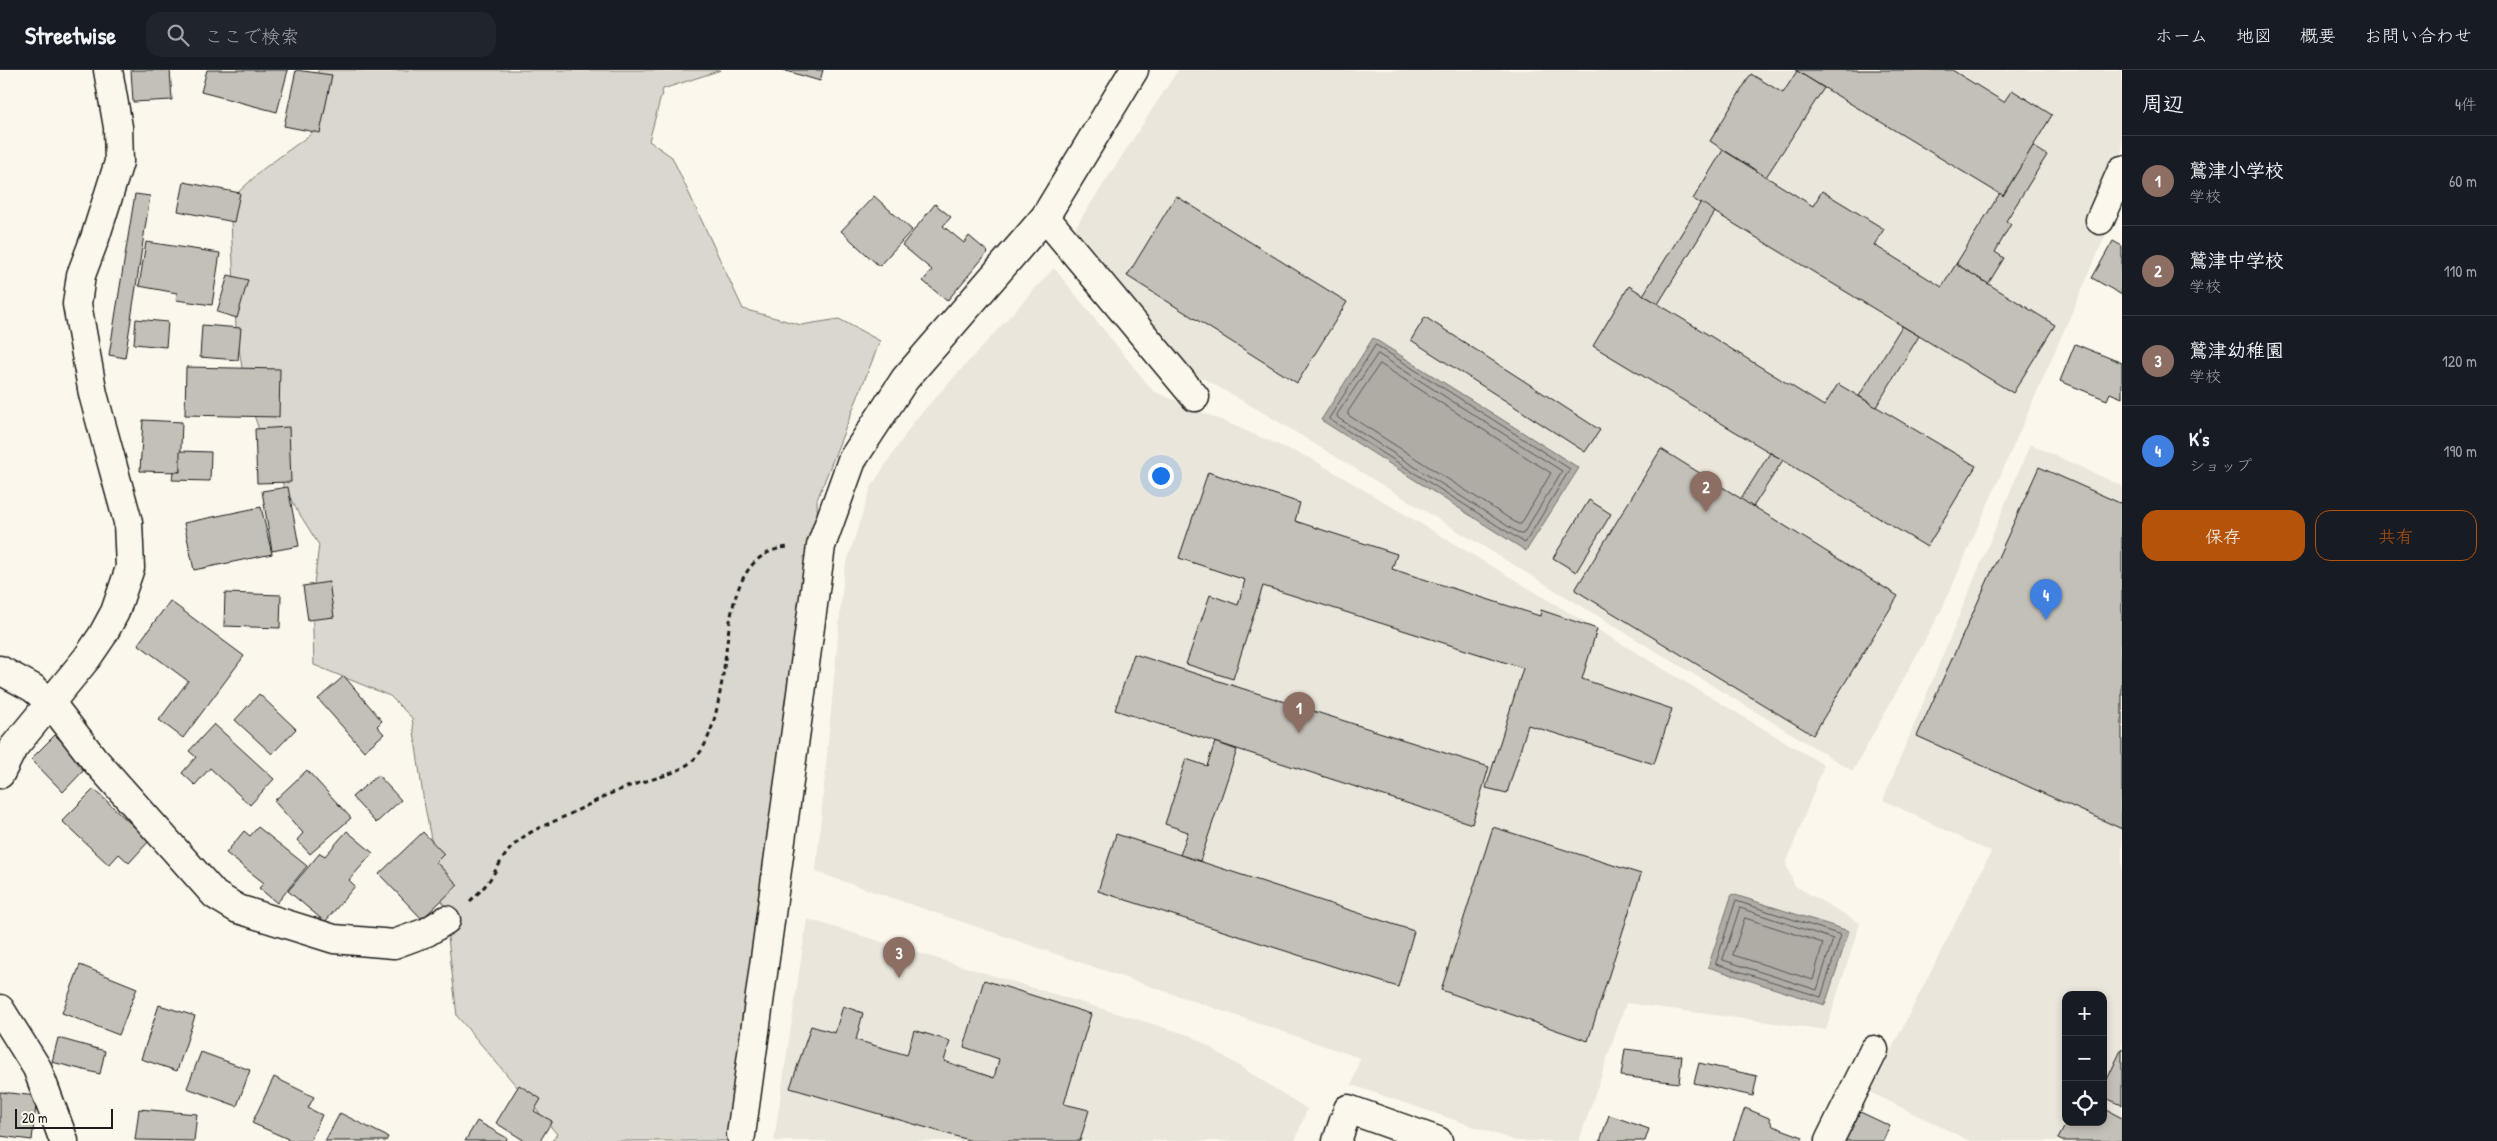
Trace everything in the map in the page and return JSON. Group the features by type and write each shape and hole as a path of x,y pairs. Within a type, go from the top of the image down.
{"street":[{"path":"0,774 13,748 102,636 116,612 130,568 128,522 93,394 77,304 81,275 96,238 119,162 118,127 108,70"},
{"path":"741,1135 821,546 852,460 905,379 1045,217 1134,70"},
{"path":"2100,220 2122,170"},
{"path":"1045,217 1194,397"},
{"path":"0,670 33,688 50,702 94,758 216,895 238,909 288,926 334,938 394,944 427,932 446,920"},
{"path":"0,1009 37,1068 64,1141"},
{"path":"1829,1141 1874,1050"},
{"path":"1336,1141 1348,1109 1438,1141"}],"path":[{"path":"446,920 470,901 487,883 512,847 526,833 627,787 668,775 691,760 702,749 711,729 723,678 733,605 740,584 749,568 767,553 784,547 821,546"}],"shaded area":[{"path":"318,70 721,70 663,89 649,141 672,157 743,309 801,325 839,319 880,341 817,500 819,560 746,1141 552,1141 557,1134 457,1016 446,920 423,796 412,718 390,696 314,665 312,599 319,545 294,505 268,457 245,388 236,328 230,200 263,169 311,134"},
{"path":"1178,70 2122,70 2122,198 1942,609 1853,771 1267,415 1194,373 1075,228"},
{"path":"1054,268 1153,391 1314,460 1824,765 1786,864 1795,886 1860,923 1826,1030 1626,1003 1579,1141 1516,1141 1352,1085 1360,1058 816,872 844,571 871,487 915,420"},
{"path":"2030,444 2122,486 2122,1141 1970,1141 1870,1092 1991,852 1883,800"},
{"path":"807,919 1192,1036 1307,1109 1295,1141 774,1141"}],"water":[{"path":"1373,338 1579,468 1526,551 1321,420"},
{"path":"1732,894 1849,931 1825,1005 1708,967"}],"building":[{"path":"131,70 170,70 172,100 133,102"},
{"path":"207,70 288,70 277,112 201,92"},
{"path":"296,70 332,75 320,133 284,126"},
{"path":"783,70 823,70 820,81"},
{"path":"1795,70 1952,70 2004,102 2012,90 2052,115 2003,196"},
{"path":"1797,71 1824,88 1766,177 1710,141 1751,74 1783,93"},
{"path":"2033,146 2047,155 2006,221 2011,224 1995,252 2004,258 1988,284 1956,264 2000,193 2003,196"},
{"path":"1723,150 1813,206 1822,191 1884,229 1874,245 1942,287 1956,264 2055,325 2013,393 1693,199"},
{"path":"184,182 240,193 234,222 178,211"},
{"path":"135,194 150,196 125,358 109,355"},
{"path":"874,196 912,230 879,266 841,231"},
{"path":"1176,196 1347,302 1297,383 1127,276"},
{"path":"1701,202 1715,212 1658,304 1643,295"},
{"path":"935,204 951,217 943,226 964,243 969,236 988,252 947,301 923,281 932,270 902,245"},
{"path":"2113,241 2122,246 2122,295 2092,278"},
{"path":"146,242 220,253 212,305 176,300 177,293 139,286"},
{"path":"228,275 248,280 237,318 217,312"},
{"path":"1629,286 1824,406 1838,384 1976,466 1927,547 1593,346"},
{"path":"1425,317 1600,430 1585,452 1411,340"},
{"path":"136,319 168,322 166,347 134,344"},
{"path":"202,325 241,328 238,360 200,357"},
{"path":"1902,326 1919,336 1876,407 1859,396"},
{"path":"2075,344 2122,363 2122,398 2110,393 2107,400 2060,381"},
{"path":"186,367 280,369 279,417 185,415"},
{"path":"143,420 182,422 180,472 140,471"},
{"path":"289,427 291,482 257,483 255,429"},
{"path":"1661,449 1898,596 1813,735 1575,590"},
{"path":"180,451 211,452 210,481 172,480 173,472 180,472"},
{"path":"1770,453 1783,460 1753,507 1741,499"},
{"path":"2039,467 2122,504 2122,829 1917,736"},
{"path":"1208,472 1300,503 1295,521 1397,554 1392,569 1540,616 1541,610 1597,629 1582,679 1672,709 1654,764 1528,725 1507,793 1486,788 1523,668 1263,586 1233,679 1186,664 1210,595 1238,605 1245,580 1179,558"},
{"path":"288,487 299,546 272,551 262,491"},
{"path":"1589,500 1611,514 1576,572 1553,558"},
{"path":"261,507 272,554 194,570 184,523"},
{"path":"329,582 334,617 308,620 303,586"},
{"path":"225,593 281,595 280,628 224,626"},
{"path":"170,601 244,656 183,738 159,720 188,681 138,644"},
{"path":"1134,654 1489,767 1472,824 1115,710"},
{"path":"344,676 382,721 377,726 384,734 364,751 318,699"},
{"path":"259,694 296,729 272,754 235,720"},
{"path":"214,724 274,779 250,805 210,768 195,785 182,773 196,757 189,751"},
{"path":"55,735 87,767 63,792 31,759"},
{"path":"1215,742 1237,750 1200,861 1180,855 1188,832 1165,824 1186,759 1207,766"},
{"path":"307,770 351,818 310,854 297,840 303,833 274,801"},
{"path":"378,775 401,800 376,823 352,797"},
{"path":"94,789 149,841 129,863 119,854 109,865 62,821"},
{"path":"258,827 307,866 277,903 259,888 264,883 226,853 244,831 250,836"},
{"path":"1493,827 1641,874 1588,1041 1441,990"},
{"path":"347,831 373,853 349,880 355,886 325,922 288,891 320,853 325,856"},
{"path":"423,832 444,854 436,862 458,885 422,919 379,874"},
{"path":"1116,834 1414,931 1398,987 1098,891"},
{"path":"80,965 137,988 119,1035 62,1013"},
{"path":"984,980 1091,1014 1064,1104 1089,1110 1080,1141 972,1141 790,1088 811,1026 835,1033 843,1006 863,1013 856,1040 907,1055 914,1030 950,1041 944,1061 994,1078 999,1059 964,1047"},
{"path":"159,1005 195,1016 177,1071 141,1059"},
{"path":"58,1038 105,1051 100,1074 52,1062"},
{"path":"2122,1048 2122,1105 2107,1099 2107,1080"},
{"path":"1625,1049 1682,1056 1679,1083 1621,1076"},
{"path":"201,1052 250,1070 237,1106 187,1088"},
{"path":"1699,1063 1757,1076 1753,1096 1694,1083"},
{"path":"274,1077 314,1097 308,1108 322,1115 310,1141 287,1141 288,1139 252,1123"},
{"path":"519,1085 541,1099 534,1111 552,1121 540,1141 525,1141 496,1123"},
{"path":"0,1092 37,1096 32,1140 0,1136"},
{"path":"1745,1108 1769,1118 1773,1126 1803,1137 1801,1141 1733,1141"},
{"path":"139,1109 197,1114 194,1141 135,1140"},
{"path":"1856,1110 1890,1126 1883,1141 1842,1141"},
{"path":"2107,1110 2122,1118 2122,1141 2062,1141 2058,1139 2065,1126 2107,1126"},
{"path":"340,1113 388,1137 386,1141 325,1141"},
{"path":"1609,1115 1649,1129 1645,1141 1600,1141"},
{"path":"477,1121 507,1138 506,1141 465,1141"}],"place":[{"name":"鷲津中学校","path":"1706,512"},
{"name":"K's","path":"2046,620"},
{"name":"鷲津小学校","path":"1299,733"},
{"name":"鷲津幼稚園","path":"899,978"}]}
